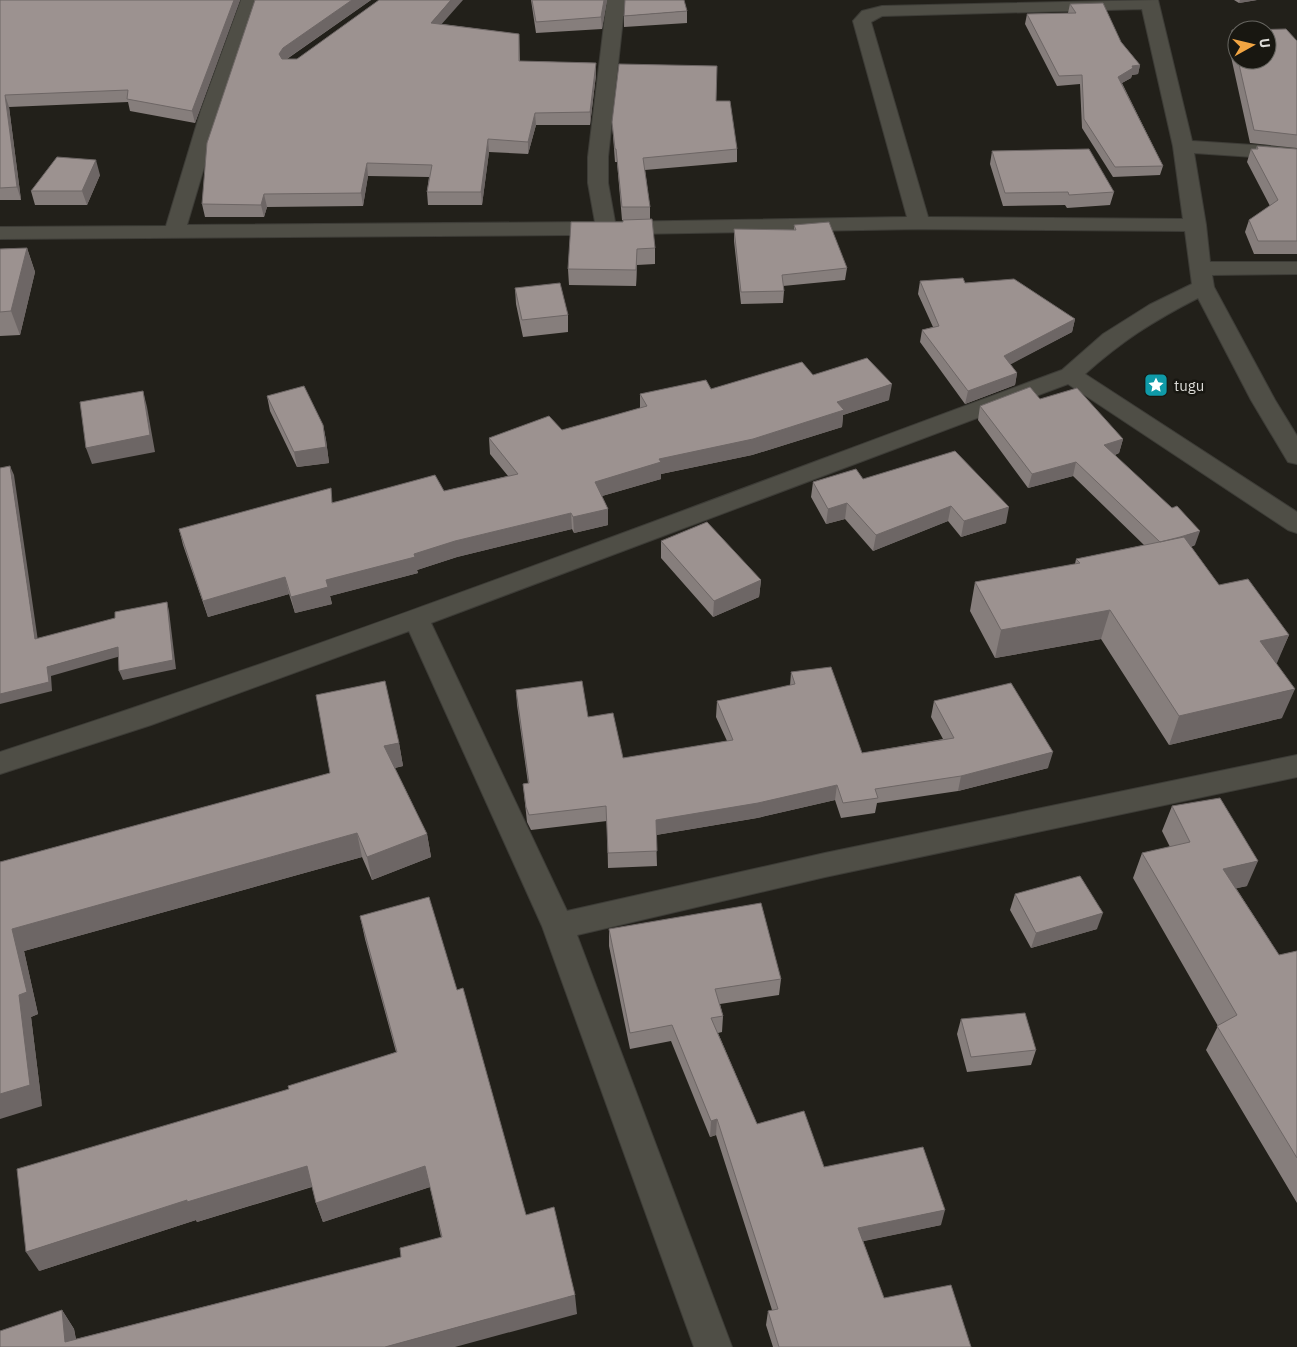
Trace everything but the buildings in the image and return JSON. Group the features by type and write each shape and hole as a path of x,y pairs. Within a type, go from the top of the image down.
{"street":[{"path":"174,233 211,110 250,0"},
{"path":"606,228 598,183 598,157 616,0"},
{"path":"920,223 862,21 864,18 873,12 882,11 1150,2 1183,146 1196,226 1201,278 1263,400 1297,456"},
{"path":"1183,146 1297,154"},
{"path":"0,233 174,233 920,223 1196,226"},
{"path":"0,762 140,717 416,618 1070,374 1111,339 1157,310 1201,278 1297,268"},
{"path":"1070,374 1297,524"},
{"path":"416,618 558,926 713,1347"},
{"path":"558,926 825,865 1297,766"}],"place":[{"name":"tugu","path":"1156,385"}]}
